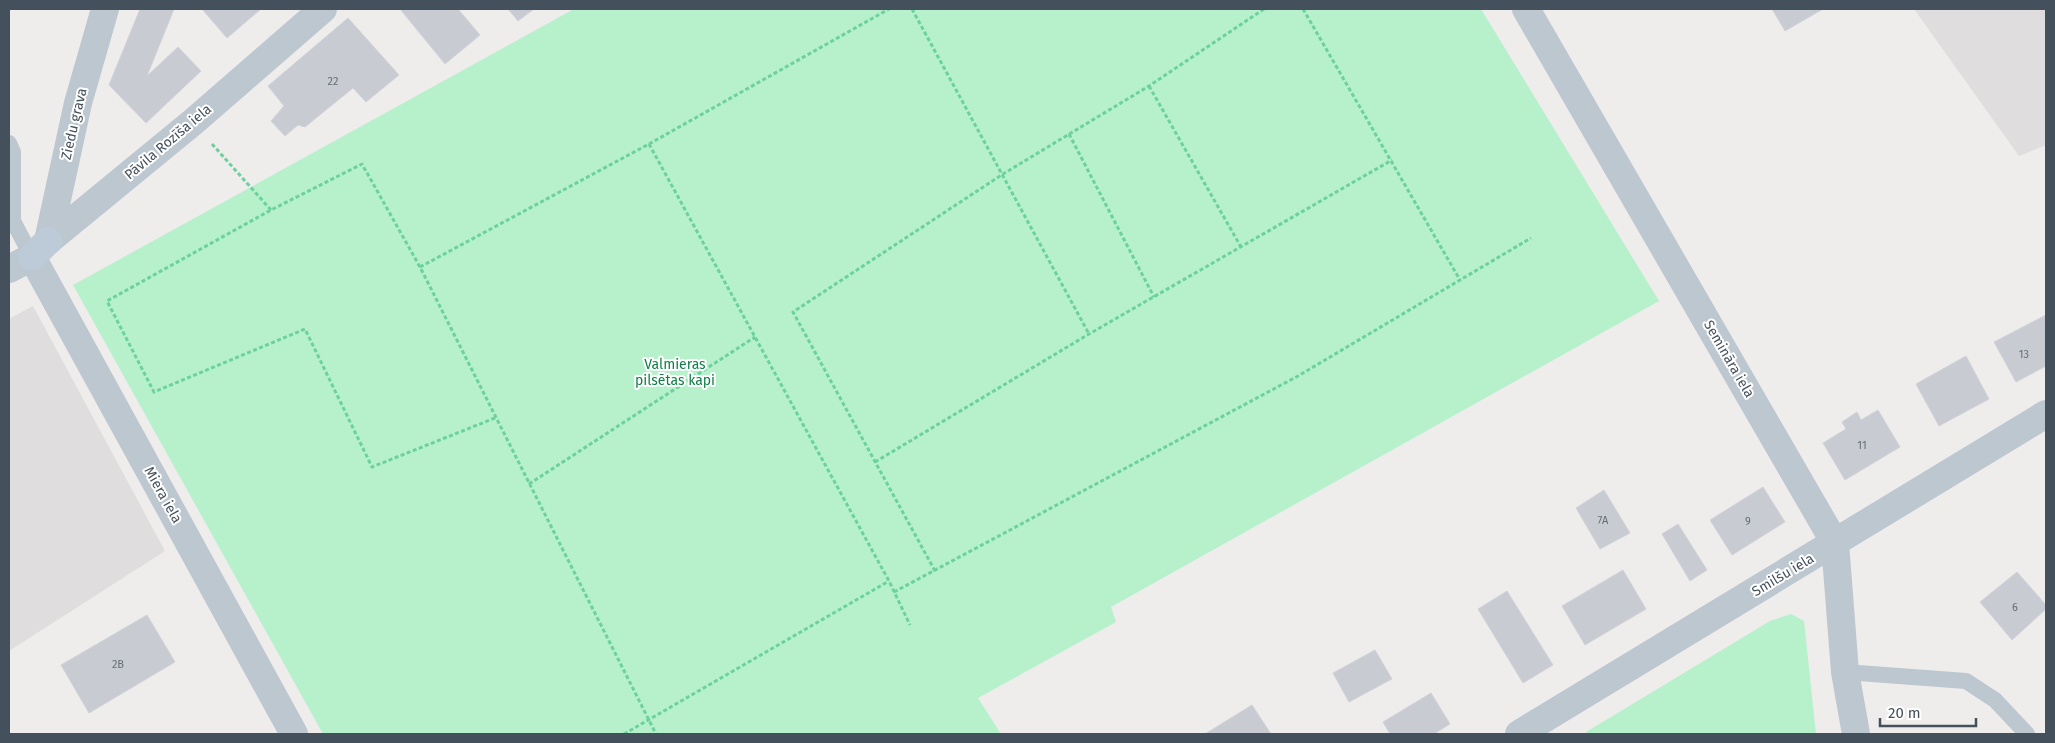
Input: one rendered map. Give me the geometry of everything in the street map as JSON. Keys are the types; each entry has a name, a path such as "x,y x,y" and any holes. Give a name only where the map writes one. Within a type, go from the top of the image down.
{"street":[{"name":"Ziedu grava","path":"40,249 105,9"},
{"name":"Pāvila Rozīša iela","path":"9,270 40,249 323,9"},
{"name":"Semināra iela","path":"1526,9 1835,543 1845,672 1856,734"},
{"name":"Miera iela","path":"40,249 294,734"},
{"name":"Smilšu iela","path":"1518,734 2046,414"}],"lane":[{"path":"10,150 13,221 40,249"},
{"path":"1845,672 1966,681 1995,700 2026,734"}],"path":[{"path":"420,267 649,144 889,9"},
{"path":"912,9 1089,334"},
{"path":"935,571 793,312 1003,174 1149,86 1264,9"},
{"path":"1303,9 1460,280"},
{"path":"1149,86 1241,247"},
{"path":"1069,134 1154,297"},
{"path":"207,139 271,210"},
{"path":"649,144 889,581 910,625"},
{"path":"875,462 1089,334 1392,160"},
{"path":"495,418 372,467 305,329 154,392 107,301 271,210 362,164 420,267 656,734"},
{"path":"894,592 1298,376 1531,238"},
{"path":"529,484 755,337"},
{"path":"624,734 889,581"}],"shaded area":[{"path":"1914,9 2046,9 2046,145 2019,156"},
{"path":"33,306 165,551 9,651 9,319"}],"green space":[{"name":"Valmieras pilsētas kapi","path":"574,9 1481,9 1659,301 1111,607 1116,622 978,698 1001,734 323,734 73,285"},
{"path":"1791,614 1804,621 1816,734 1588,734 1586,732 1770,621"}],"building":[{"path":"140,9 174,9 147,76 178,47 201,71 146,123 109,85"},
{"path":"202,9 261,9 227,38"},
{"path":"400,9 458,9 480,35 445,64"},
{"path":"508,9 534,9 518,21"},
{"path":"1772,9 1823,9 1785,31"},
{"path":"348,18 399,75 366,102 353,88 305,127 298,125 285,136 271,121 284,106 268,86"},
{"path":"2046,315 2046,366 2016,382 1994,342"},
{"path":"1966,356 1989,399 1939,426 1916,384"},
{"path":"1878,410 1900,447 1845,480 1823,443 1846,429 1842,422 1857,412 1861,420"},
{"path":"1763,487 1785,522 1732,555 1710,520"},
{"path":"1604,490 1630,533 1600,549 1576,508"},
{"path":"1678,524 1707,570 1690,581 1662,534"},
{"path":"1623,570 1646,609 1585,645 1562,606"},
{"path":"2017,572 2046,605 2046,609 2012,640 1980,602"},
{"path":"1507,591 1553,665 1523,683 1478,609"},
{"path":"147,615 175,662 89,713 61,665"},
{"path":"1375,650 1392,679 1349,702 1333,673"},
{"path":"1431,693 1450,724 1434,734 1390,734 1383,722"},
{"path":"1252,705 1271,734 1205,734"}]}
